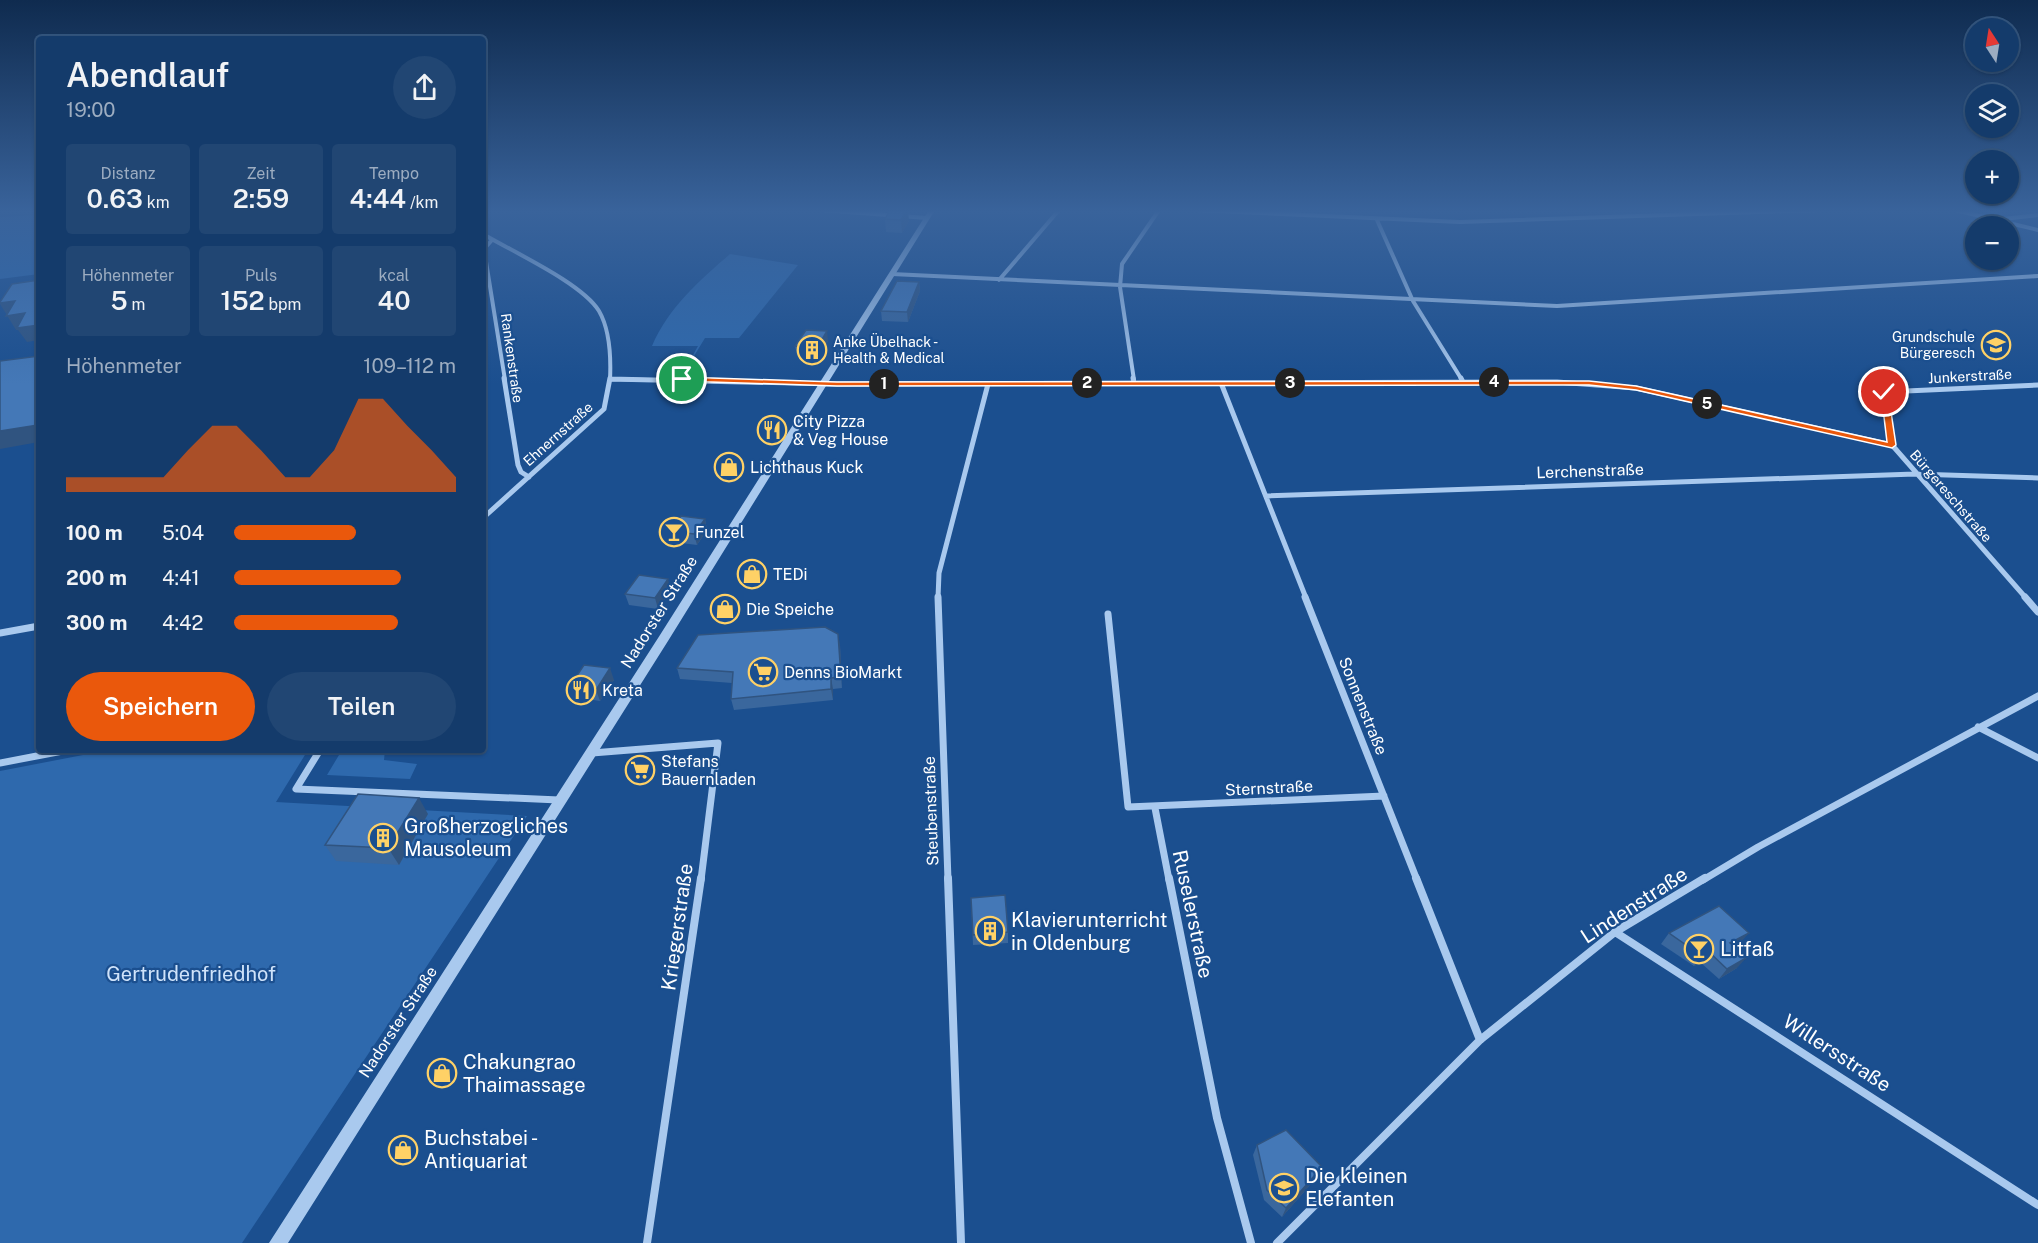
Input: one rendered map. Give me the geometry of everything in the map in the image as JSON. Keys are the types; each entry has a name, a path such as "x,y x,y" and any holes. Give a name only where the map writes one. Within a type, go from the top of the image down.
{"street":[{"name":"Rankenstraße","path":"487,268 518,465 521,472 529,477"},
{"name":"Ehnernstraße","path":"486,515 604,409 609,401 608,349 601,316 591,301 580,291 540,268"},
{"name":"Nadorster Straße","path":"278,1243 896,268"},
{"path":"999,280 1009,268"},
{"path":"1122,268 1120,287 1134,383"},
{"path":"1398,268 1413,301 1463,382"},
{"path":"892,274 1120,287 1557,306 2038,276"},
{"name":"Bürgereschstraße","path":"610,379 823,384 1463,382 1616,385 1892,445 2038,612"},
{"name":"Sonnenstraße","path":"1221,383 1480,1040"},
{"name":"Steubenstraße","path":"961,1243 938,597 939,573 988,384"},
{"name":"Junkerstraße","path":"1892,445 1884,392 2038,385"},
{"name":"Lerchenstraße","path":"1266,496 1915,474 2038,478"},
{"path":"1108,614 1117,721 1128,807 1155,808"},
{"path":"0,633 36,627"},
{"name":"Lindenstraße","path":"1277,1243 1480,1040 1615,932 1758,847 1978,726 2038,696"},
{"path":"1978,726 2038,758"},
{"name":"Kriegerstraße","path":"590,753 718,743 697,915 647,1243"},
{"path":"0,763 52,753"},
{"path":"318,753 296,789 512,800 559,800"},
{"name":"Sternstraße","path":"1155,808 1384,796"},
{"name":"Ruselerstraße","path":"1155,808 1217,1118 1251,1243"},
{"name":"Willersstraße","path":"1615,932 2038,1205"}],"green space":[{"path":"0,268 36,268 36,274 0,279"},
{"path":"715,268 796,268 739,338 705,338 680,379 698,346 652,346 667,319 696,285"},
{"name":"Gertrudenfriedhof","path":"93,753 306,753 276,802 527,816 242,1243 0,1243 0,771"},
{"path":"340,753 385,753 384,760 417,764 410,779 327,775"}],"building":[{"path":"36,280 36,325 17,328 25,313 6,316 15,301 0,302 12,284"},
{"path":"897,281 919,282 907,312 881,311"},
{"path":"806,330 827,331 817,348 795,346"},
{"path":"36,356 36,425 0,431 0,361"},
{"path":"681,516 705,519 694,534 670,531"},
{"path":"639,575 668,579 655,598 625,594"},
{"name":"Denns BioMarkt","path":"825,627 838,634 841,677 831,678 831,689 731,699 733,672 677,668 698,635"},
{"path":"584,665 610,668 596,690 570,686"},
{"path":"358,794 419,798 388,848 325,845"},
{"name":"Klavierunterricht in Oldenburg","path":"1005,895 1008,932 973,935 971,898"},
{"path":"1719,906 1749,933 1730,943 1746,958 1727,969 1709,952 1702,956 1669,933"},
{"name":"Die kleinen Elefanten","path":"1286,1130 1322,1167 1286,1208 1267,1190 1257,1145"}],"place":[{"name":"Grundschule Bürgeresch","path":"1996,345"},
{"name":"Anke Übelhack - Health & Medical","path":"812,350"},
{"name":"City Pizza & Veg House","path":"772,430"},
{"name":"Lichthaus Kuck","path":"729,467"},
{"name":"Funzel","path":"674,532"},
{"name":"TEDi","path":"752,574"},
{"name":"Die Speiche","path":"725,609"},
{"name":"Denns BioMarkt","path":"763,672"},
{"name":"Kreta","path":"581,690"},
{"name":"Stefans Bauernladen","path":"640,770"},
{"name":"Großherzogliches Mausoleum","path":"383,838"},
{"name":"Klavierunterricht in Oldenburg","path":"990,931"},
{"name":"Litfaß","path":"1699,949"},
{"name":"Chakungrao Thaimassage","path":"442,1073"},
{"name":"Buchstabei - Antiquariat","path":"403,1150"},
{"name":"Die kleinen Elefanten","path":"1284,1188"}],"route":[{"path":"682,379 837,384 1589,383 1636,388 1892,445 1884,392"}]}
